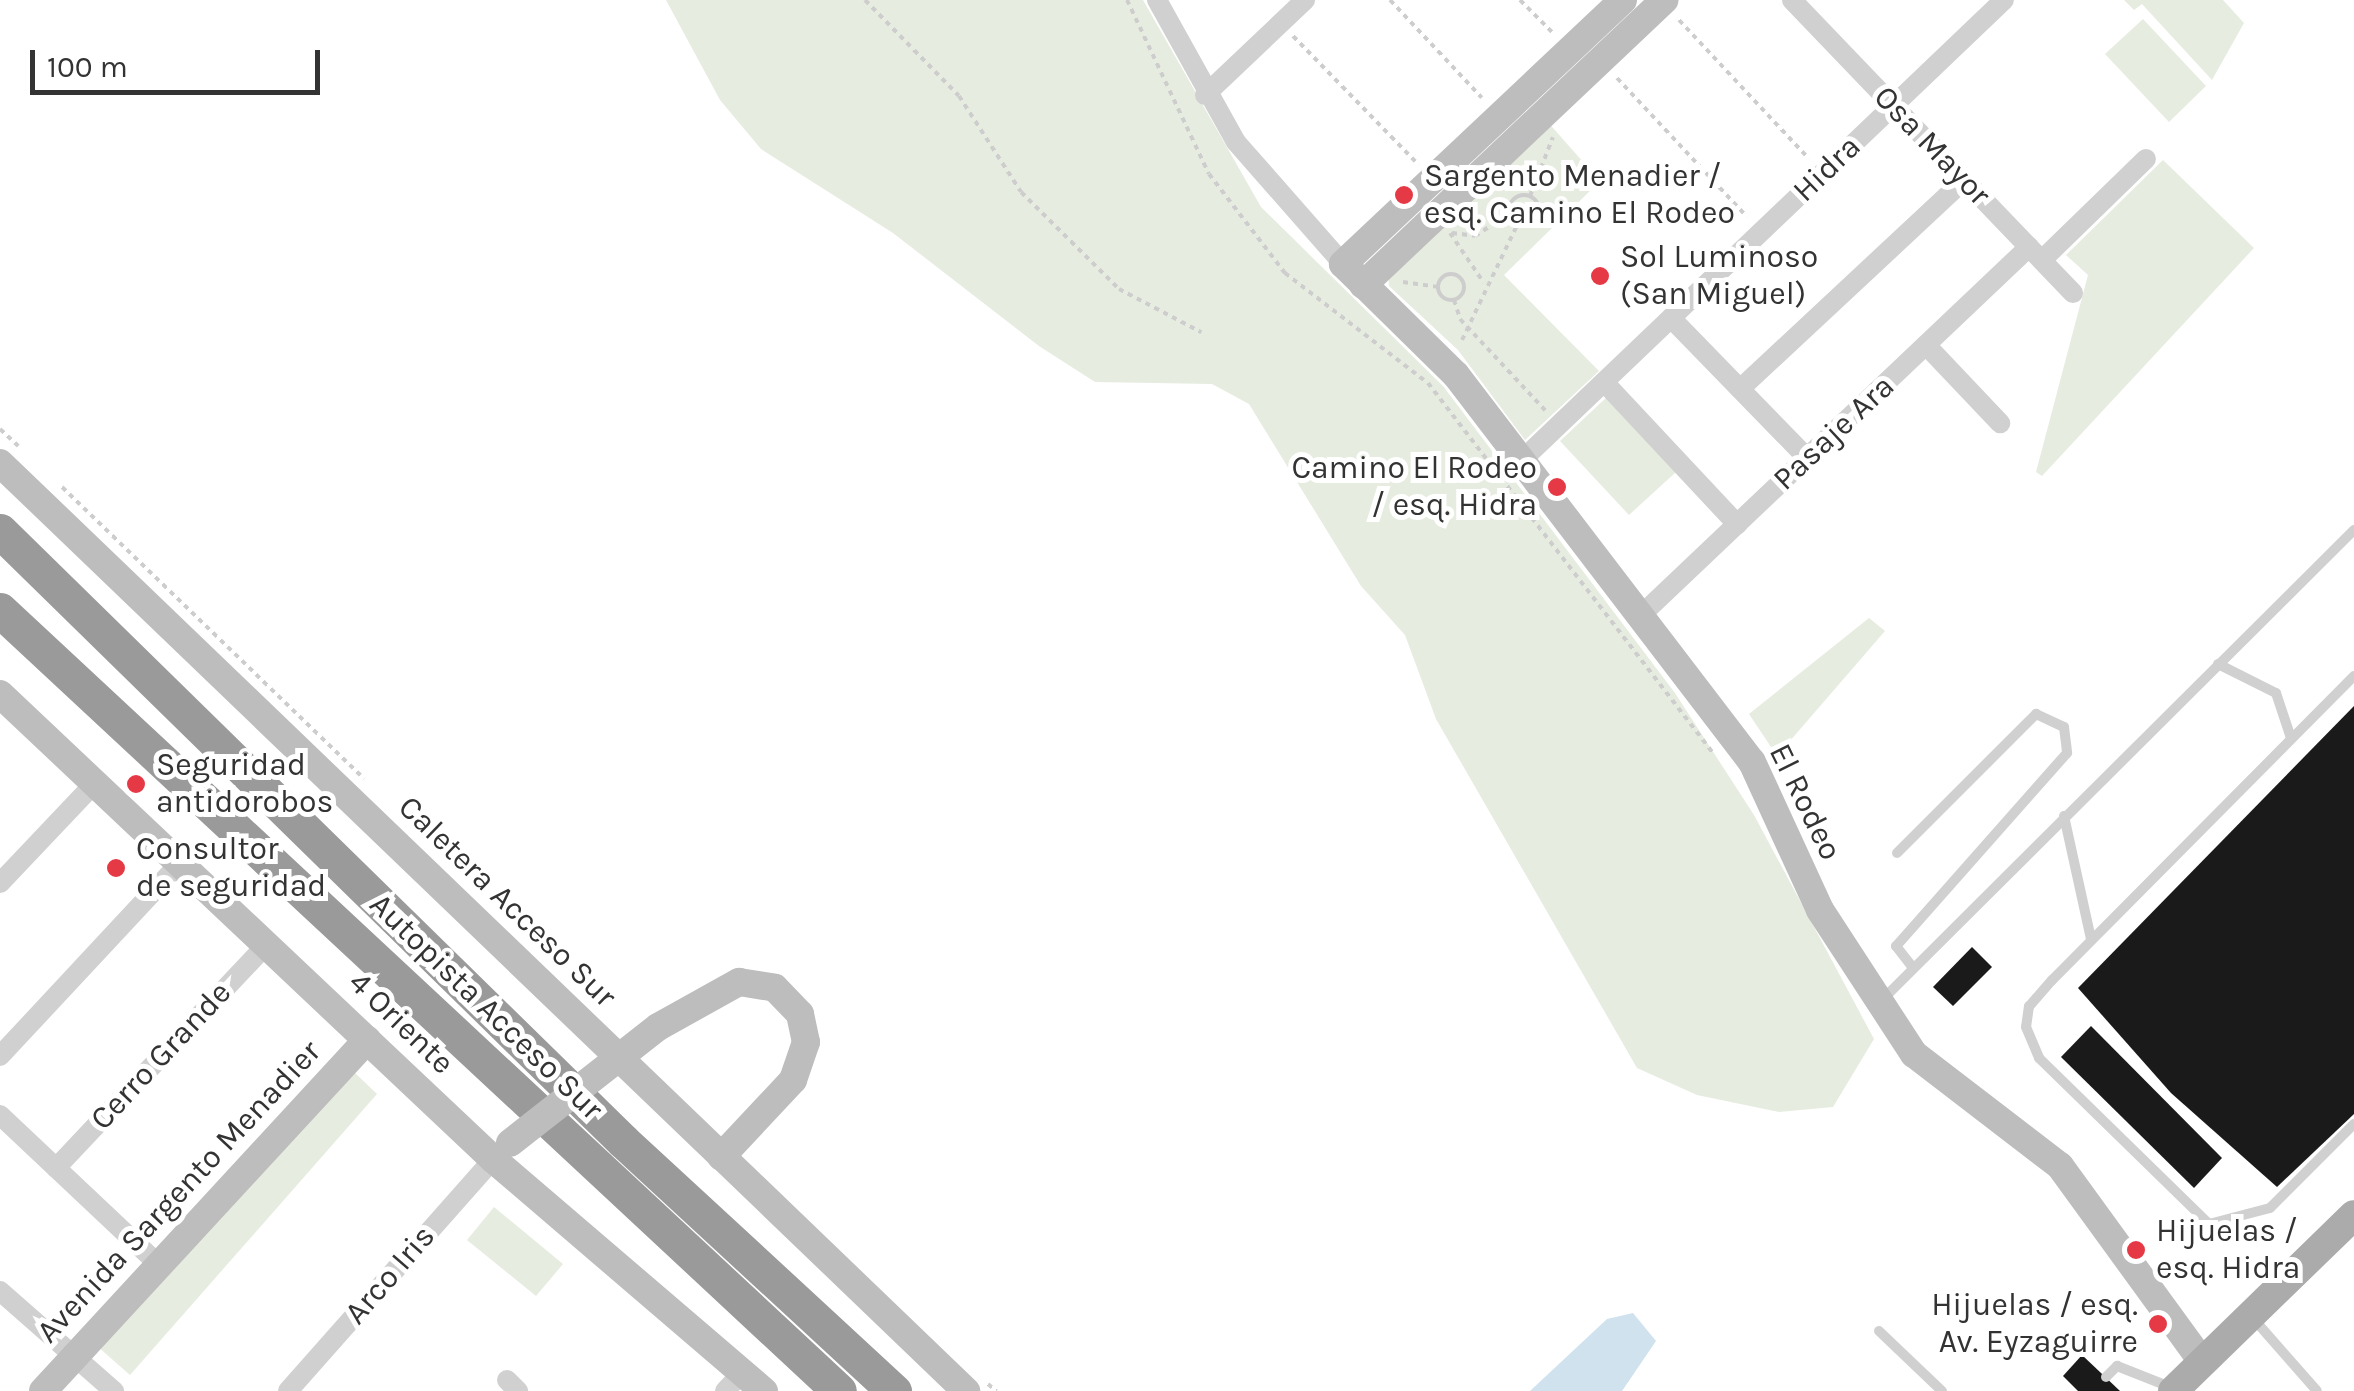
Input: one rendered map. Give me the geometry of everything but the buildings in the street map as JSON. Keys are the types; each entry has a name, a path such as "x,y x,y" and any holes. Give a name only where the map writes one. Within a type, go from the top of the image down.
{"highway":[{"name":"Autopista Acceso Sur","path":"0,531 623,1141 894,1391"},
{"name":"Autopista Acceso Sur","path":"0,610 839,1391"}],"main road":[{"path":"1343,264 1623,0"},
{"path":"1363,284 1669,8"},
{"name":"El Rodeo","path":"1343,264 1456,374 1638,618 1752,762 1808,888 1878,1003 1939,1079 2060,1166 2203,1363"},
{"name":"Caletera Acceso Sur","path":"0,463 966,1391"},
{"name":"4 Oriente","path":"2,700 96,782 368,1040 502,1151 744,1385"},
{"path":"502,1151 658,1027 738,982 775,988 800,1014 806,1050 793,1080 722,1157"},
{"name":"Avenida Sargento Menadier","path":"43,1391 368,1040"},
{"path":"2174,1390 2354,1215"}],"street":[{"path":"1157,0 1205,95 1343,264"},
{"path":"1205,95 1305,0"},
{"name":"Osa Mayor","path":"1792,0 2073,293"},
{"name":"Hidra","path":"1520,462 2004,0"},
{"name":"Pasaje Ara","path":"1638,618 1926,346 2146,160"},
{"path":"1740,389 1964,180"},
{"path":"1671,318 1807,458"},
{"path":"1926,346 2000,424"},
{"path":"1604,382 1737,524"},
{"path":"0,883 96,782"},
{"path":"0,1056 181,862"},
{"name":"Cerro Grande","path":"56,1168 267,944"},
{"path":"0,1116 159,1266"},
{"name":"Arco Iris","path":"288,1391 502,1151"},
{"path":"0,1291 114,1391"}],"lane":[{"path":"1878,1003 2354,530"},
{"path":"2218,664 2276,694 2291,738"},
{"path":"2354,676 2029,1006 2028,1038 2209,1224 2260,1214 2354,1124"},
{"path":"1897,852 2029,719 2046,713 2064,727 2067,752 1896,946 1912,968"},
{"path":"2064,816 2091,939"},
{"path":"2251,1316 2317,1391"},
{"path":"1879,1331 1942,1391"},
{"path":"2106,1378 2117,1366 2174,1390"}],"path":[{"path":"866,0 959,96 1021,192 1105,275 1201,332"},
{"path":"1127,0 1209,174 1285,273 1428,383 1726,770"},
{"path":"1390,0 1500,116"},
{"path":"1520,0 1570,50"},
{"path":"1669,8 1822,173"},
{"path":"1281,24 1432,179"},
{"path":"1613,74 1761,232"},
{"path":"1462,340 1518,224 1536,218 1534,199 1516,197 1509,213 1475,236 1448,229 1467,264 1486,285"},
{"path":"1509,213 1518,224"},
{"path":"1459,276 1467,264"},
{"path":"1438,287 1443,276 1459,276"},
{"path":"1454,300 1464,291 1459,276"},
{"path":"1396,280 1438,287 1454,300 1468,328 1559,424"}],"shaded area":[{"path":"666,0 1143,0 1261,207 1443,386 1675,693 1754,815 1874,1039 1833,1107 1779,1112 1697,1095 1637,1068 1436,719 1405,635 1361,586 1249,404 1212,384 1095,382 1039,346 893,233 761,149 720,100"},
{"path":"2124,0 2223,0 2244,23 2212,80 2142,4 2134,10"},
{"path":"2143,19 2206,86 2169,122 2105,54"},
{"path":"1545,119 1600,181 1504,275 1599,371 1525,440 1458,350 1389,286 1388,274"},
{"path":"2163,160 2254,248 2042,476 2036,472 2088,275 2066,255"},
{"path":"1607,397 1676,472 1629,515 1560,441"},
{"path":"1869,618 1885,631 1777,756 1749,714"},
{"path":"353,1071 377,1094 130,1375 97,1346"},
{"path":"494,1207 563,1264 536,1296 467,1240"}],"water":[{"path":"1633,1313 1656,1341 1622,1391 1530,1391 1607,1319"}],"place":[{"name":"Sargento Menadier / esq. Camino El Rodeo","path":"1404,195"},
{"name":"Sol Luminoso (San Miguel)","path":"1600,276"},
{"name":"Camino El Rodeo / esq. Hidra","path":"1557,487"},
{"name":"Seguridad antidorobos","path":"136,784"},
{"name":"Consultor de seguridad","path":"116,868"},
{"name":"Hijuelas / esq. Hidra","path":"2136,1250"},
{"name":"Hijuelas / esq. Av. Eyzaguirre","path":"2158,1324"}]}
